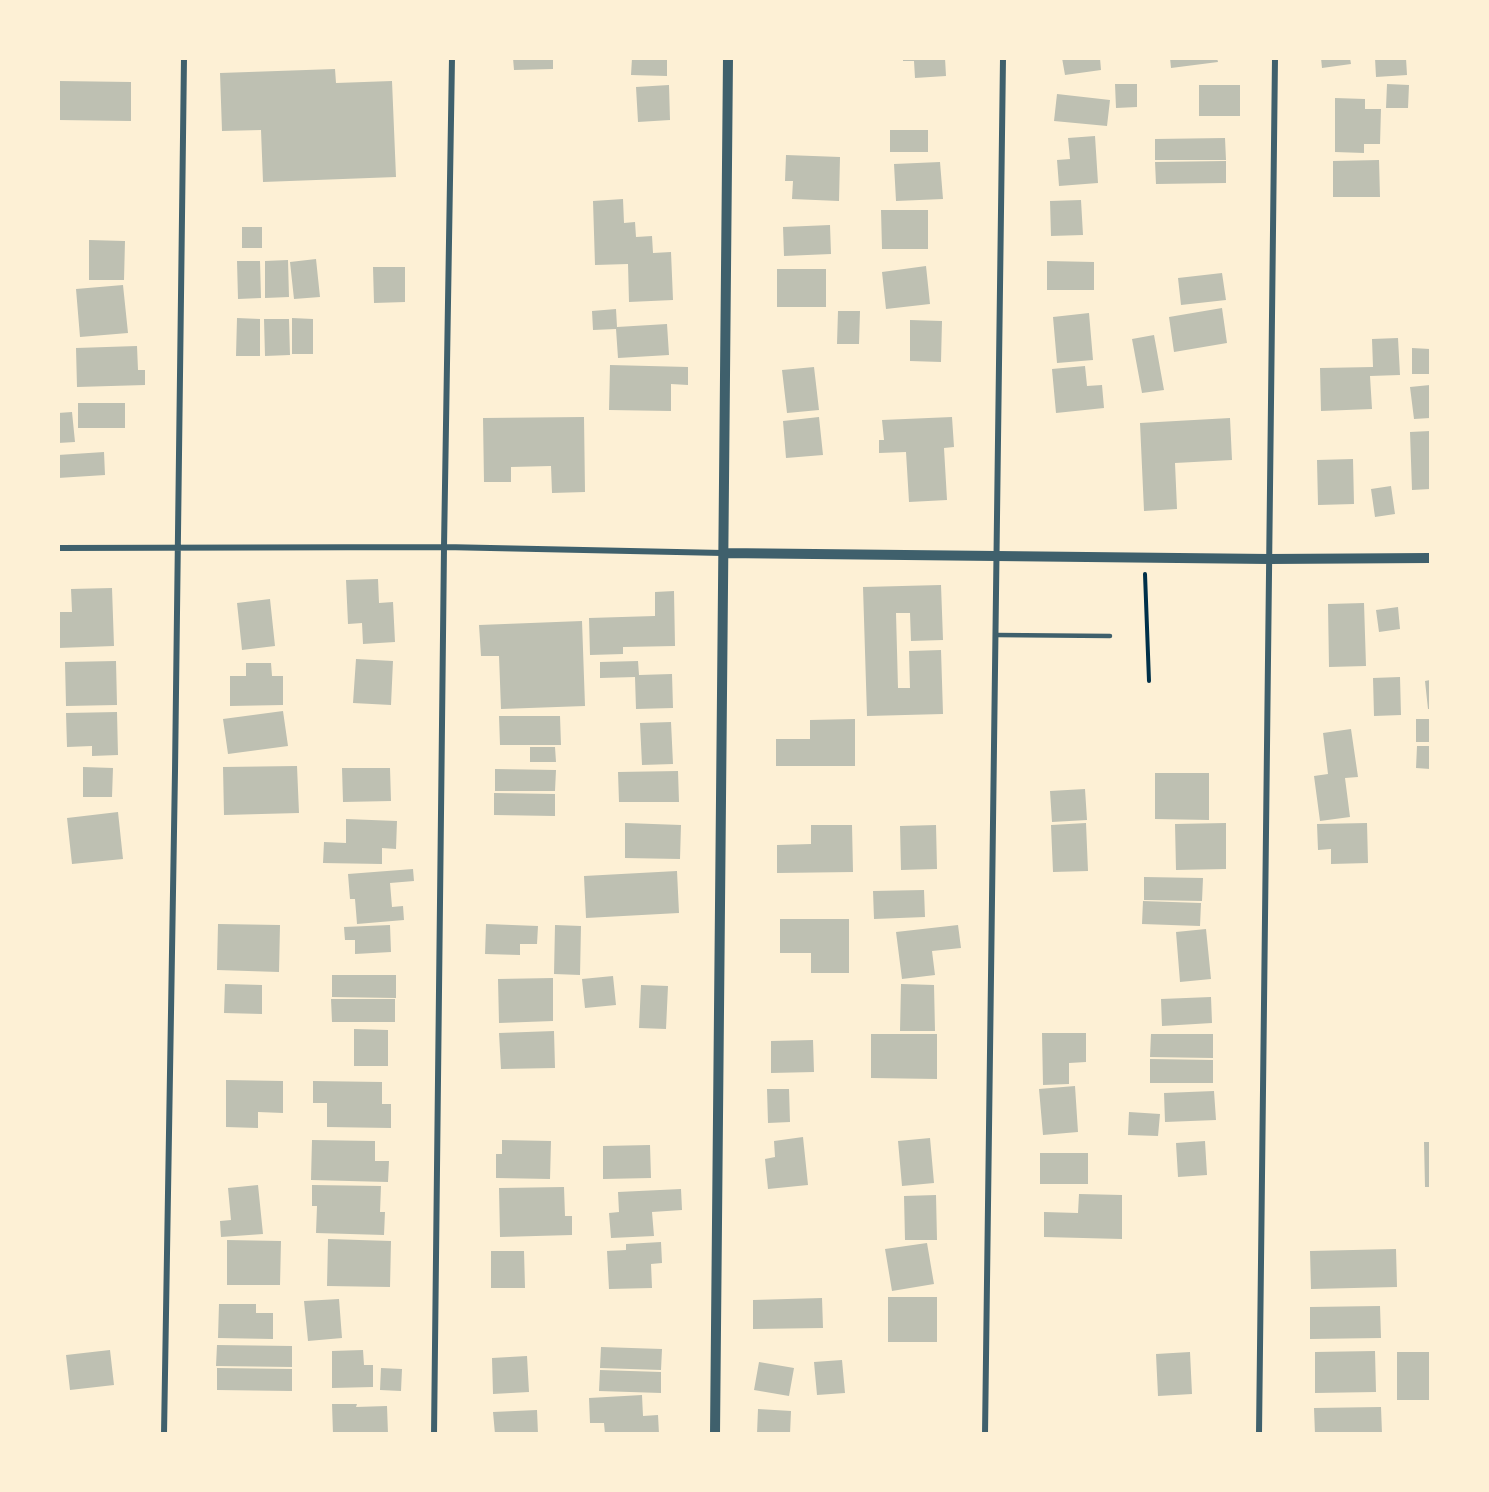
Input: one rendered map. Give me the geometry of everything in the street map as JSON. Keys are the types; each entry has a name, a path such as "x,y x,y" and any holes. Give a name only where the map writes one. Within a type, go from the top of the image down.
{"street":[{"path":"164,1434 184,58"},
{"path":"434,1434 452,58"},
{"path":"715,1434 728,58"},
{"path":"985,1434 1003,58"},
{"path":"1258,1434 1275,58"},
{"path":"58,548 444,547 868,556 1431,558"}],"lane":[{"path":"996,635 1110,636"}],"path":[{"path":"1144,557 1149,681"}],"building":[{"path":"513,58 553,58 553,69 514,70"},
{"path":"632,58 667,58 667,76 631,75"},
{"path":"903,58 945,58 946,76 915,78 914,61 903,61"},
{"path":"1062,58 1100,58 1101,70 1065,75"},
{"path":"1170,58 1217,58 1218,62 1171,68"},
{"path":"1321,58 1350,58 1351,64 1322,68"},
{"path":"1375,58 1406,58 1407,75 1376,77"},
{"path":"335,69 336,83 392,81 396,177 263,182 261,130 222,131 220,73"},
{"path":"58,81 131,82 131,121 58,120"},
{"path":"1115,84 1137,84 1137,107 1116,108"},
{"path":"1387,84 1409,85 1408,108 1386,108"},
{"path":"669,85 670,120 638,122 636,87"},
{"path":"1199,85 1240,85 1240,116 1199,116"},
{"path":"1057,94 1110,100 1107,126 1054,121"},
{"path":"1335,98 1365,99 1365,109 1381,109 1380,144 1364,144 1364,153 1335,152"},
{"path":"890,130 928,130 928,152 890,152"},
{"path":"1095,136 1098,183 1059,186 1057,160 1070,159 1068,138"},
{"path":"1225,138 1226,160 1155,160 1155,139"},
{"path":"786,155 840,157 839,201 792,199 793,181 785,181"},
{"path":"1379,160 1380,197 1333,197 1333,161"},
{"path":"1226,161 1226,183 1156,184 1155,162"},
{"path":"940,162 943,199 896,201 894,164"},
{"path":"623,199 624,223 635,222 636,237 652,236 653,253 671,252 673,300 629,302 628,264 595,265 593,201"},
{"path":"1081,200 1083,235 1051,236 1050,201"},
{"path":"881,210 928,210 928,249 882,249"},
{"path":"830,225 831,254 784,256 783,227"},
{"path":"242,227 262,227 262,248 242,248"},
{"path":"89,240 125,241 124,280 89,280"},
{"path":"316,259 320,297 294,299 290,262"},
{"path":"288,260 289,297 265,298 265,261"},
{"path":"237,261 260,261 261,298 238,299"},
{"path":"1047,261 1094,262 1094,290 1047,290"},
{"path":"926,266 930,304 886,309 882,272"},
{"path":"373,267 405,267 405,302 374,303"},
{"path":"777,269 826,269 826,307 777,307"},
{"path":"1222,273 1226,300 1181,305 1178,278"},
{"path":"123,285 128,333 80,337 76,289"},
{"path":"1222,308 1227,343 1174,352 1169,317"},
{"path":"616,309 617,327 667,324 669,355 618,358 616,329 593,330 592,311"},
{"path":"838,311 860,311 859,344 837,344"},
{"path":"1089,313 1093,360 1057,363 1053,317"},
{"path":"237,318 260,319 260,356 236,356"},
{"path":"292,318 313,319 313,354 292,354"},
{"path":"264,319 289,319 290,355 265,356"},
{"path":"910,320 942,321 941,362 910,361"},
{"path":"1154,335 1164,390 1142,393 1132,339"},
{"path":"1398,338 1400,375 1370,376 1372,409 1321,411 1320,368 1373,367 1372,339"},
{"path":"137,346 138,370 145,370 145,385 77,387 76,348"},
{"path":"1412,348 1430,349 1430,374 1412,374"},
{"path":"610,365 688,367 688,385 671,384 671,411 609,410"},
{"path":"1085,366 1087,386 1102,385 1104,408 1056,413 1052,369"},
{"path":"814,367 819,410 787,413 782,370"},
{"path":"1430,385 1430,418 1414,419 1410,387"},
{"path":"78,403 125,403 125,428 78,428"},
{"path":"72,412 75,442 58,443 58,413"},
{"path":"584,417 585,492 552,493 551,466 511,467 511,482 484,482 483,418"},
{"path":"819,417 823,455 786,458 783,421"},
{"path":"952,417 954,447 944,448 947,500 909,502 906,452 879,453 879,440 884,440 882,420"},
{"path":"1230,418 1232,460 1175,463 1177,509 1144,511 1140,423"},
{"path":"1430,431 1430,489 1412,490 1410,432"},
{"path":"104,452 105,475 58,478 58,455"},
{"path":"1353,459 1354,504 1318,505 1317,460"},
{"path":"1391,486 1395,514 1375,517 1371,489"},
{"path":"378,579 379,603 393,602 395,642 363,644 362,623 348,624 346,580"},
{"path":"941,585 943,640 911,641 910,613 896,613 898,688 910,688 909,651 941,650 943,714 867,716 863,587"},
{"path":"112,588 114,646 58,648 58,612 72,612 71,589"},
{"path":"674,591 675,646 623,647 623,654 590,655 589,618 655,616 655,592"},
{"path":"270,599 275,646 242,650 237,603"},
{"path":"1364,603 1366,666 1329,667 1328,604"},
{"path":"1398,607 1400,629 1379,632 1376,610"},
{"path":"582,621 585,706 501,709 499,656 481,656 479,625"},
{"path":"356,659 393,661 391,705 353,703"},
{"path":"116,661 117,705 66,706 65,662"},
{"path":"638,661 639,675 672,674 673,708 636,709 635,677 600,678 600,662"},
{"path":"246,663 271,663 272,676 283,676 283,705 230,706 230,676 246,676"},
{"path":"1400,677 1401,715 1374,716 1373,678"},
{"path":"1430,680 1430,709 1428,709 1425,681"},
{"path":"283,711 288,746 228,754 223,719"},
{"path":"117,712 118,755 92,756 92,746 67,747 66,713"},
{"path":"499,716 560,716 561,745 500,745"},
{"path":"855,719 855,766 776,766 776,739 810,739 810,720"},
{"path":"1416,719 1430,719 1430,742 1416,742"},
{"path":"671,722 673,764 642,765 640,723"},
{"path":"1351,729 1358,777 1345,778 1350,817 1320,821 1314,776 1328,774 1323,733"},
{"path":"1417,746 1430,746 1430,769 1416,768"},
{"path":"530,747 555,747 556,762 530,762"},
{"path":"297,766 299,813 224,815 223,767"},
{"path":"83,767 113,768 112,797 83,797"},
{"path":"342,768 390,768 391,801 343,802"},
{"path":"495,769 556,770 555,791 495,791"},
{"path":"678,771 679,802 619,802 618,772"},
{"path":"1155,773 1209,773 1209,820 1155,819"},
{"path":"1085,789 1087,820 1052,822 1050,791"},
{"path":"494,793 555,794 555,816 494,815"},
{"path":"118,812 123,859 72,864 67,818"},
{"path":"346,819 397,821 396,849 382,848 382,864 323,863 324,842 346,843"},
{"path":"625,823 681,825 680,859 625,858"},
{"path":"1086,823 1088,871 1053,872 1051,825"},
{"path":"1226,823 1226,869 1176,870 1175,824"},
{"path":"1367,823 1368,863 1331,864 1331,849 1318,850 1317,824"},
{"path":"811,825 852,825 853,872 777,873 777,845 811,844"},
{"path":"936,825 937,869 901,870 900,826"},
{"path":"413,869 414,881 390,883 392,907 403,906 404,920 357,924 355,899 350,899 348,874"},
{"path":"677,871 679,913 586,918 584,876"},
{"path":"1144,877 1203,878 1202,901 1144,900"},
{"path":"924,890 925,917 874,919 873,891"},
{"path":"1143,901 1201,903 1200,926 1142,924"},
{"path":"780,919 849,919 849,973 811,973 811,953 780,953"},
{"path":"218,924 280,925 279,972 217,970"},
{"path":"486,924 538,926 537,944 520,944 520,955 485,954"},
{"path":"390,925 391,952 355,954 355,940 345,940 344,927"},
{"path":"555,925 581,926 580,975 554,974"},
{"path":"958,925 961,948 932,951 935,975 902,979 896,932"},
{"path":"1206,929 1211,979 1180,982 1176,932"},
{"path":"332,975 396,975 396,998 332,997"},
{"path":"613,976 616,1005 585,1008 582,979"},
{"path":"553,978 553,1021 499,1023 498,979"},
{"path":"225,984 262,985 262,1014 224,1013"},
{"path":"901,984 934,985 935,1031 900,1031"},
{"path":"641,985 668,986 666,1029 639,1028"},
{"path":"1211,997 1212,1023 1162,1026 1161,999"},
{"path":"331,999 395,999 395,1022 332,1022"},
{"path":"354,1029 388,1030 388,1066 354,1066"},
{"path":"554,1031 555,1068 501,1069 499,1033"},
{"path":"1042,1033 1086,1033 1086,1062 1069,1063 1069,1084 1043,1085"},
{"path":"871,1034 937,1034 937,1079 871,1078"},
{"path":"1151,1034 1213,1034 1213,1058 1150,1057"},
{"path":"813,1040 814,1072 771,1073 771,1041"},
{"path":"1150,1059 1213,1060 1213,1083 1150,1083"},
{"path":"226,1080 283,1081 283,1113 258,1112 258,1128 226,1127"},
{"path":"313,1081 382,1082 382,1104 391,1104 391,1128 327,1127 327,1103 313,1103"},
{"path":"1075,1086 1078,1132 1043,1135 1039,1089"},
{"path":"767,1089 789,1089 790,1122 768,1123"},
{"path":"1214,1091 1216,1120 1165,1122 1164,1093"},
{"path":"1129,1112 1160,1114 1158,1136 1128,1135"},
{"path":"803,1137 808,1185 768,1189 765,1159 775,1157 774,1141"},
{"path":"930,1138 934,1183 902,1186 898,1141"},
{"path":"312,1140 375,1141 375,1161 389,1161 388,1182 311,1180"},
{"path":"502,1140 551,1141 550,1179 496,1178 496,1154 502,1154"},
{"path":"1205,1141 1207,1175 1178,1177 1176,1143"},
{"path":"1424,1142 1430,1142 1430,1187 1425,1187"},
{"path":"650,1145 651,1178 603,1179 603,1146"},
{"path":"1040,1153 1088,1153 1088,1184 1040,1184"},
{"path":"258,1185 263,1234 221,1237 220,1221 231,1220 228,1188"},
{"path":"312,1185 381,1186 380,1212 385,1212 384,1235 316,1233 317,1206 312,1206"},
{"path":"564,1187 565,1216 572,1216 572,1235 500,1237 499,1188"},
{"path":"681,1189 682,1210 652,1212 654,1236 611,1238 609,1213 619,1212 618,1192"},
{"path":"1079,1194 1122,1195 1122,1239 1044,1237 1044,1212 1078,1213"},
{"path":"936,1195 937,1240 905,1240 904,1196"},
{"path":"328,1239 391,1241 390,1287 327,1286"},
{"path":"227,1240 281,1241 280,1285 227,1285"},
{"path":"661,1242 662,1263 651,1264 652,1288 609,1289 607,1251 626,1250 626,1244"},
{"path":"927,1243 934,1284 892,1291 885,1249"},
{"path":"1396,1249 1397,1287 1311,1289 1310,1251"},
{"path":"491,1251 524,1251 525,1288 491,1288"},
{"path":"888,1297 937,1297 937,1342 888,1342"},
{"path":"822,1298 823,1328 753,1329 753,1300"},
{"path":"339,1299 342,1338 308,1341 304,1301"},
{"path":"219,1304 256,1304 256,1313 273,1313 273,1339 218,1338"},
{"path":"1380,1306 1381,1338 1310,1339 1310,1307"},
{"path":"217,1345 292,1346 292,1367 216,1366"},
{"path":"601,1347 662,1349 661,1370 600,1368"},
{"path":"110,1350 114,1385 70,1390 66,1355"},
{"path":"363,1350 364,1365 373,1365 373,1387 332,1388 332,1351"},
{"path":"1375,1351 1376,1392 1315,1393 1315,1352"},
{"path":"1190,1352 1192,1394 1158,1396 1156,1354"},
{"path":"1397,1352 1430,1352 1430,1400 1397,1400"},
{"path":"527,1356 529,1392 493,1394 492,1358"},
{"path":"842,1360 845,1393 817,1395 814,1362"},
{"path":"759,1362 794,1368 789,1396 754,1390"},
{"path":"217,1368 292,1369 292,1391 217,1390"},
{"path":"381,1368 402,1369 401,1391 380,1390"},
{"path":"600,1370 661,1372 661,1393 599,1391"},
{"path":"642,1395 643,1416 658,1415 659,1434 605,1434 604,1423 590,1423 589,1398"},
{"path":"332,1404 357,1404 356,1407 387,1406 388,1434 333,1434"},
{"path":"1381,1407 1382,1434 1315,1434 1314,1408"},
{"path":"758,1409 791,1411 790,1434 757,1434"},
{"path":"537,1410 538,1434 495,1434 493,1412"}]}
